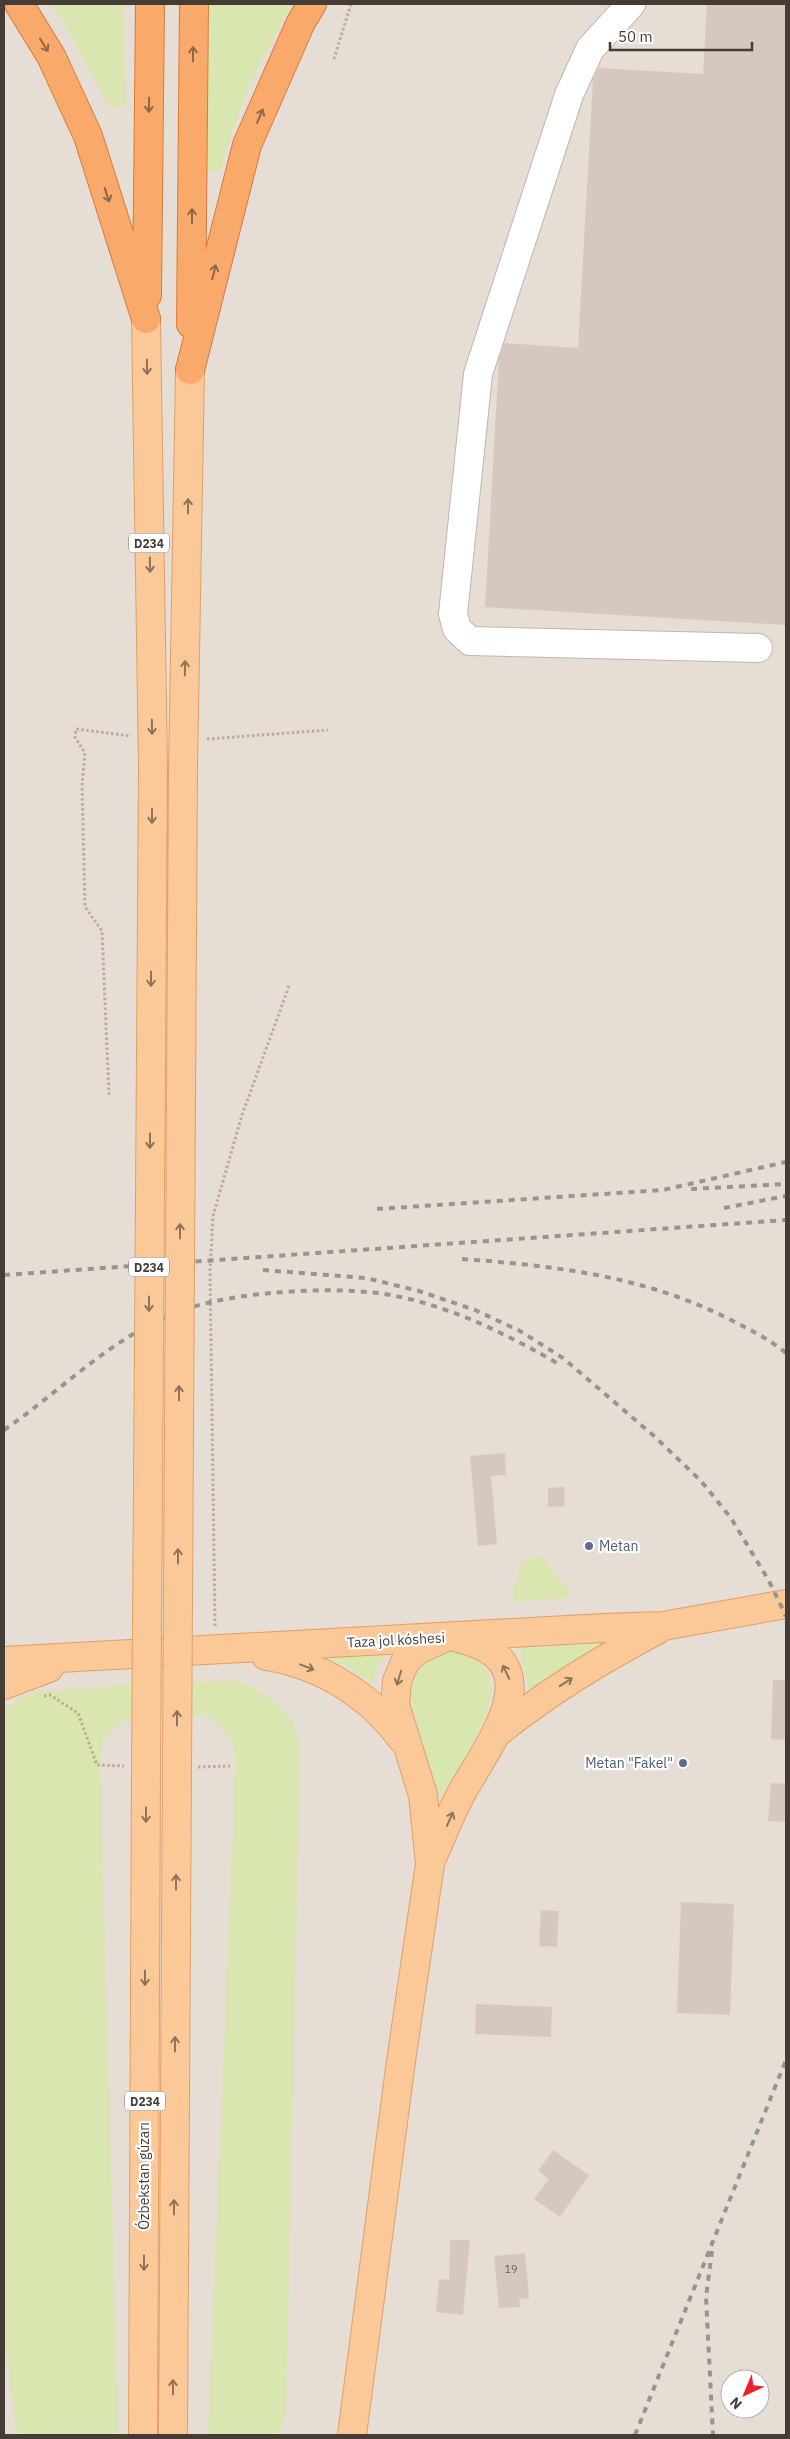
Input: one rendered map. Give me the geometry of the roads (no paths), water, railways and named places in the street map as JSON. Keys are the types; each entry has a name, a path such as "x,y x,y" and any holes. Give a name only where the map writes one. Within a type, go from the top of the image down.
{"highway":[{"path":"18,4 51,56 88,136 146,319"},
{"path":"146,319 150,4"},
{"path":"190,370 194,4"},
{"path":"190,370 247,145 301,22 312,4"}],"main road":[{"name":"Ózbekstan gúzarı","path":"144,2435 138,1766 153,768 146,319"},
{"name":"D234","path":"173,2435 186,1768 183,770 190,370"},
{"name":"Taza jol kóshesi","path":"4,1661 89,1656 220,1638 449,1637 663,1626 786,1604"},
{"path":"498,1732 553,1690 600,1660 663,1626"},
{"path":"352,2435 401,2061 430,1864 423,1795 396,1705 397,1681 405,1662 416,1651 449,1637 482,1644 497,1655 510,1678 510,1701 498,1732 460,1795 430,1864"},
{"path":"220,1638 326,1674 360,1696 387,1719 411,1752"},
{"path":"4,1685 37,1672 89,1656"}],"lane":[{"path":"631,4 590,49 570,95 478,374 453,614 457,629 470,641 758,648"}],"railway":[{"path":"377,1209 663,1190 786,1162"},
{"path":"691,1189 786,1184"},
{"path":"724,1208 786,1196"},
{"path":"4,1275 786,1220"},
{"path":"462,1259 532,1265 633,1283 699,1305 753,1331 786,1353"},
{"path":"263,1270 366,1278 419,1291 475,1310 520,1331 563,1358 654,1436 701,1481 731,1518 769,1581 786,1616"},
{"path":"4,1430 83,1369 146,1327 168,1316 193,1307 219,1300 259,1294 338,1290 402,1297 471,1319 557,1363"},
{"path":"635,2435 786,2060"},
{"path":"712,2251 706,2297 713,2435"}],"place":[{"name":"Metan","path":"589,1546"},
{"name":"Metan \"Fakel\"","path":"683,1763"}]}
